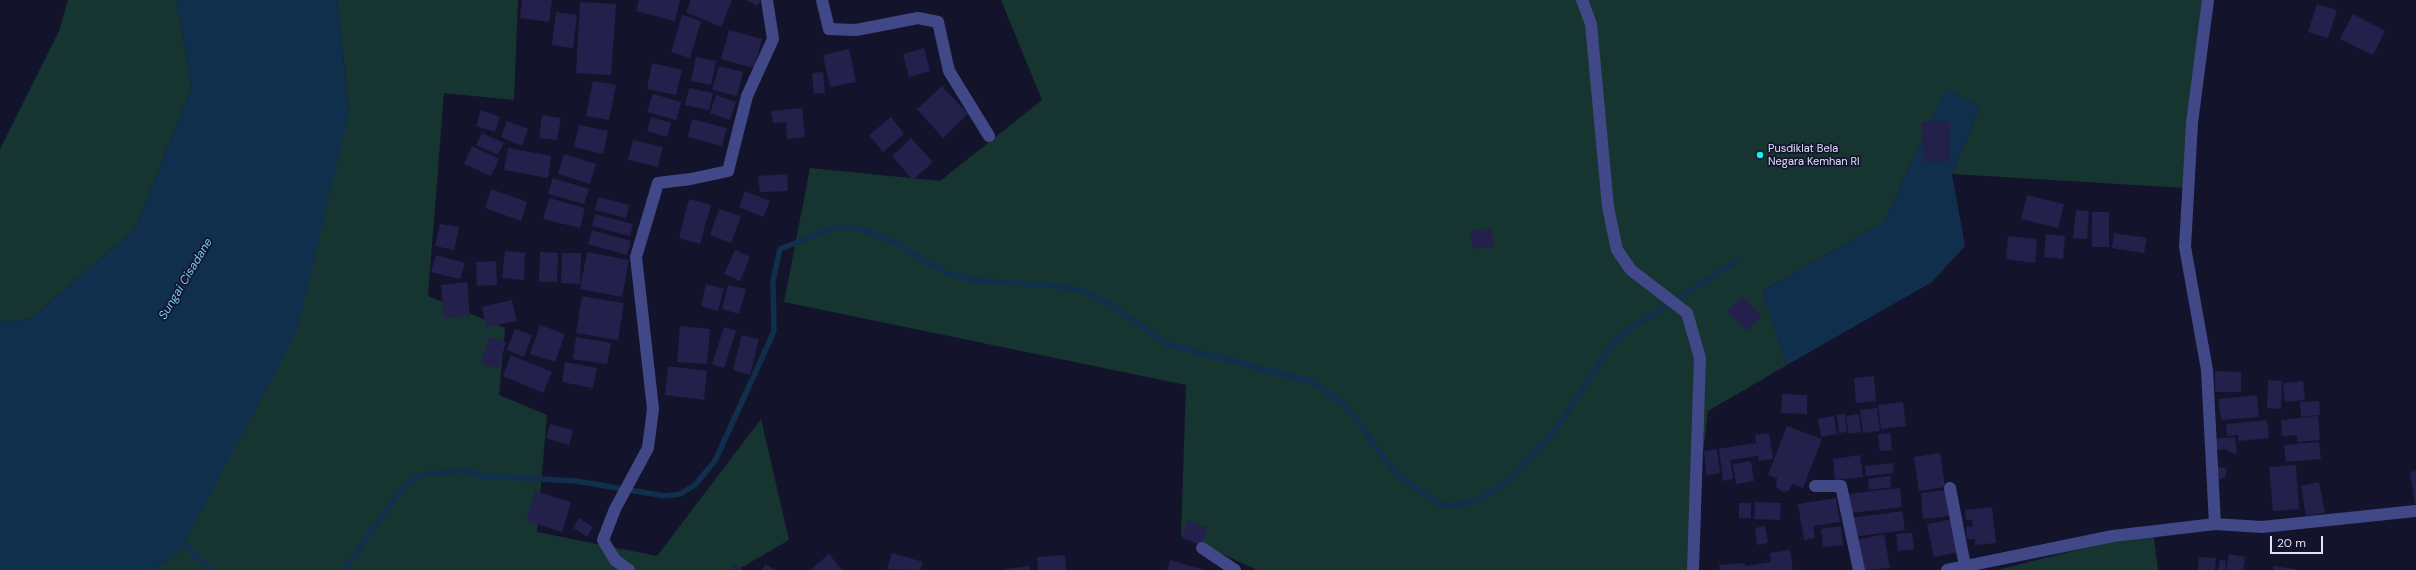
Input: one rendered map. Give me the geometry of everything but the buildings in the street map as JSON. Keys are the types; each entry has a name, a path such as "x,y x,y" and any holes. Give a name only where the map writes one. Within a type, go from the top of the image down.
{"street":[{"path":"629,570 615,560 603,540 615,509 648,448 653,409 636,258 658,183 691,179 728,171 747,96 773,39 767,0"},
{"path":"822,0 829,29 856,30 918,18 938,22 949,71 989,136"},
{"path":"1582,0 1591,24 1608,207 1617,250 1631,270 1688,314 1700,358 1693,570"},
{"path":"2208,0 2192,122 2185,247 2207,370 2215,524"},
{"path":"1815,486 1841,486 1859,570"},
{"path":"1950,488 1965,566"},
{"path":"1947,570 2113,536 2215,524 2262,527 2416,511"},
{"path":"1202,548 1236,570"}],"green space":[{"path":"68,0 176,0 192,87 135,229 30,319 0,322 0,149 59,31"},
{"path":"337,0 518,0 514,100 444,93 428,296 505,328 499,395 547,415 537,532 657,556 761,419 789,540 737,570 153,570 180,551 349,113"},
{"path":"1001,0 2214,0 2185,188 1952,174 1980,107 1946,89 1884,222 1762,291 1787,365 1708,411 1689,570 1257,570 1181,535 1186,385 784,302 810,168 940,181 1042,100"},
{"path":"2153,531 2158,570 1997,570"}],"water":[{"name":"Sungai Cisadane","path":"176,0 337,0 349,113 297,332 180,551 153,570 0,570 0,322 30,319 135,229 192,87"},
{"path":"1946,89 1980,107 1952,174 1965,246 1932,282 1787,365 1762,291 1884,222"}],"waterway":[{"path":"344,570 397,495 413,480 424,474 465,471 484,476 576,481 665,496 680,494 695,485 715,461 774,330 773,281 780,249 831,229 848,227 864,230 894,242 946,273 973,280 1047,285 1083,291 1112,305 1166,344 1310,381 1344,404 1364,429 1377,449 1400,477 1437,503 1452,506 1479,500 1508,481 1550,436 1566,415 1609,348 1628,330 1739,260"},
{"path":"179,539 210,570"}],"place":[{"name":"Pusdiklat Bela Negara Kemhan RI","path":"1760,155"}]}
